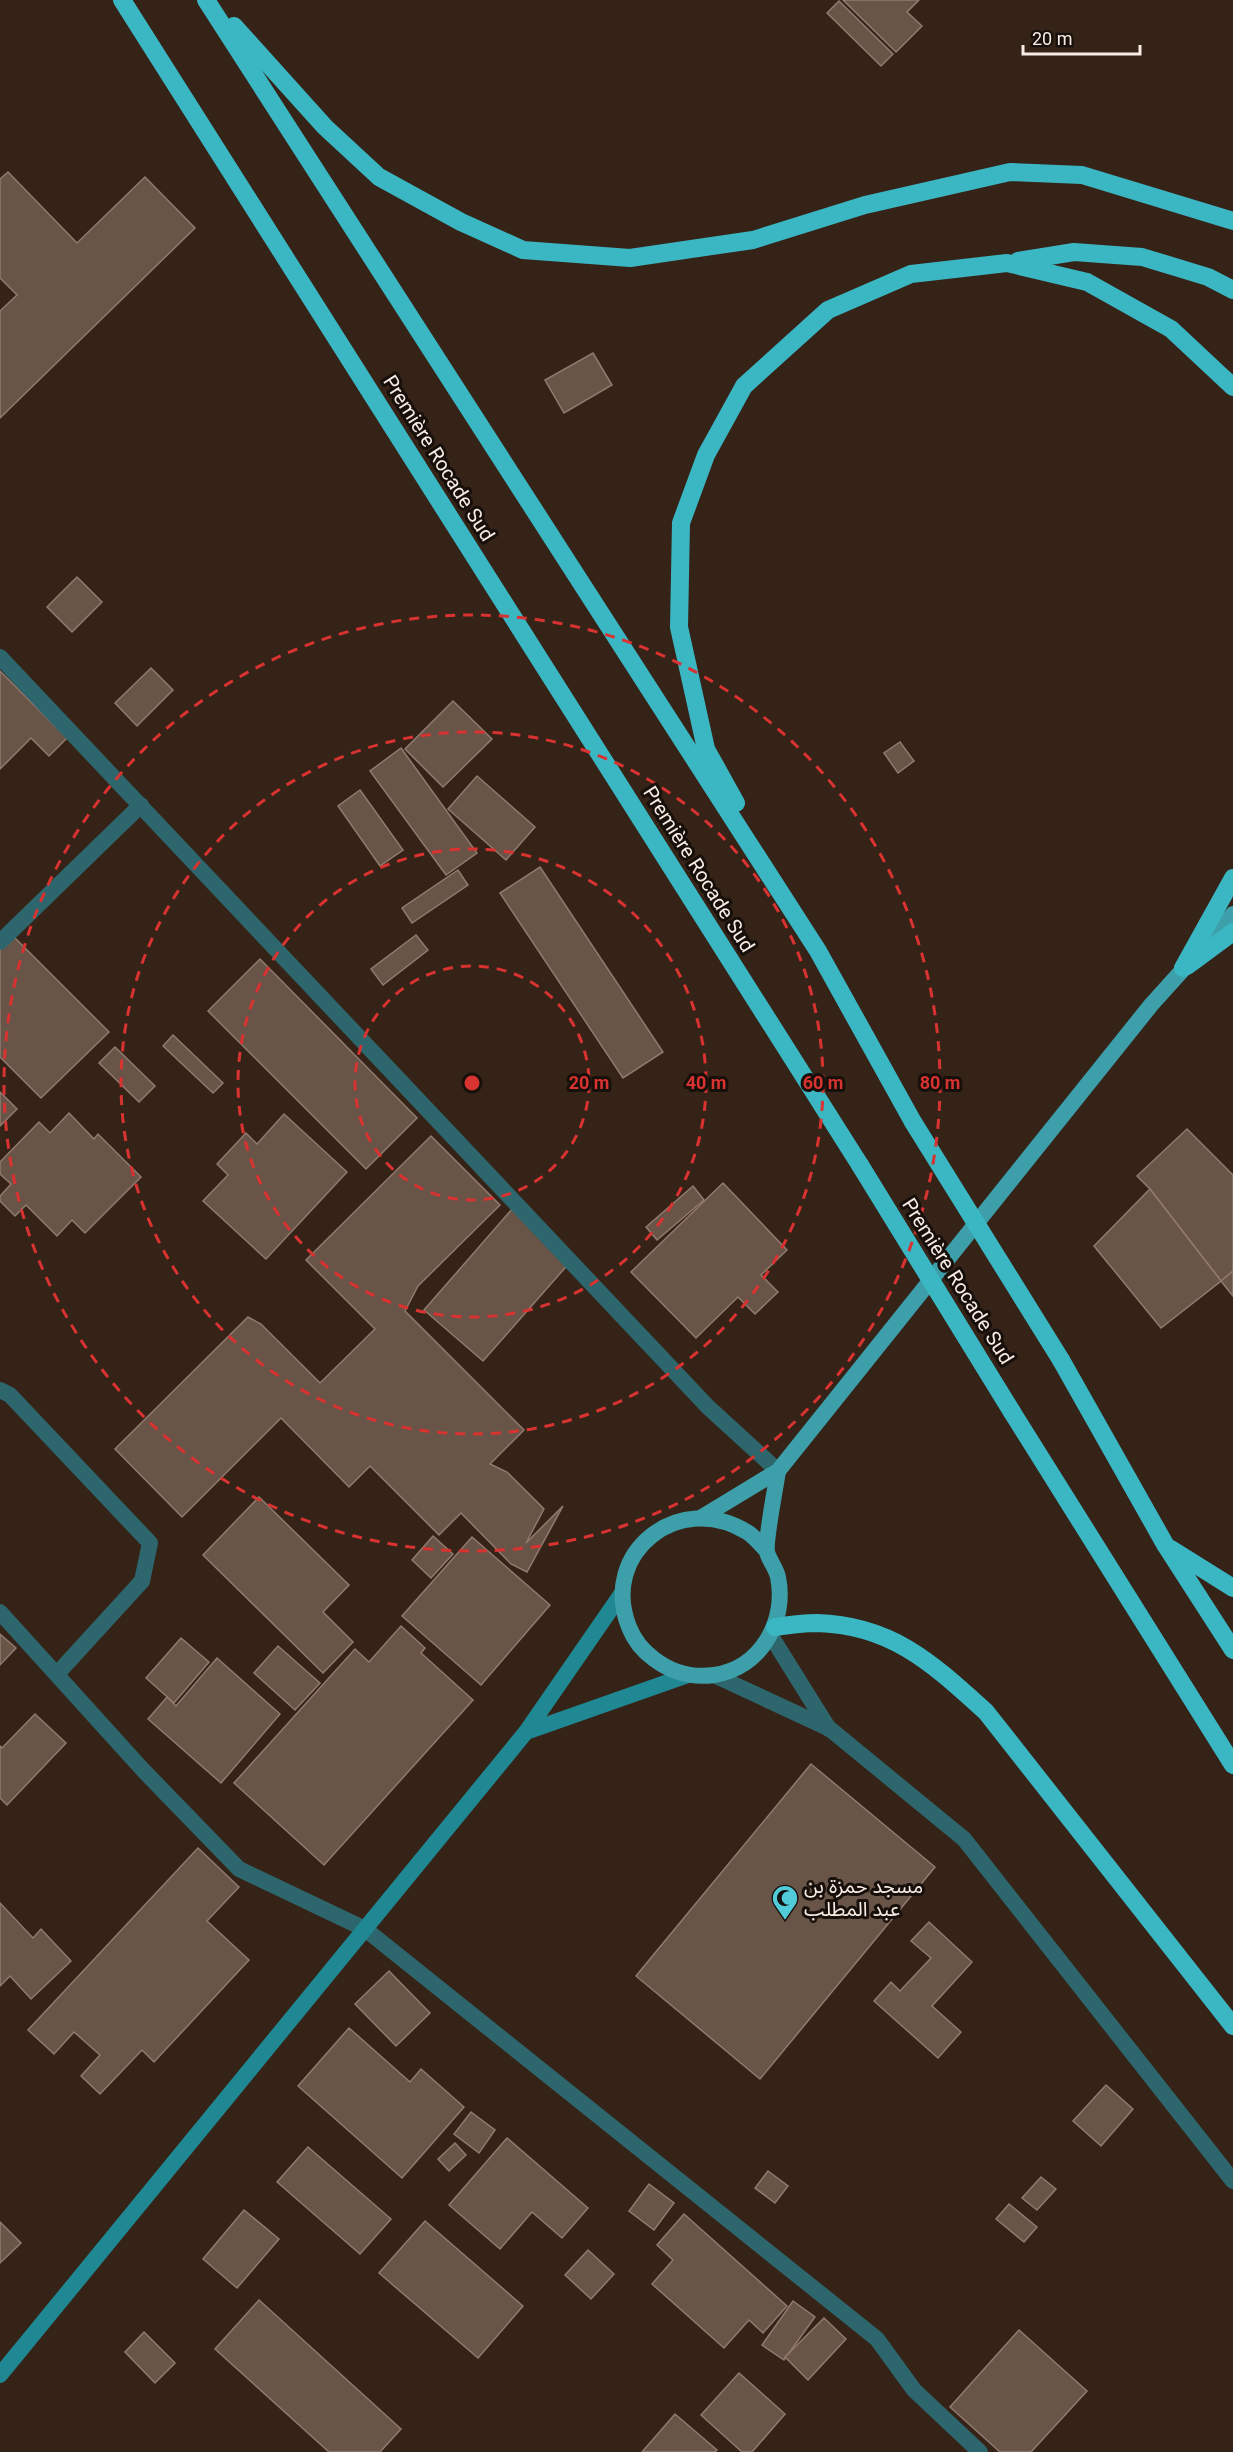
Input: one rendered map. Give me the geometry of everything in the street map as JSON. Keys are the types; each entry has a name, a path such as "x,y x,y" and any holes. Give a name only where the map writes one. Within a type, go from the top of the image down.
{"highway":[{"name":"Première Rocade Sud","path":"122,0 860,1165 1233,1765"},
{"path":"208,0 325,127 379,177 461,222 523,250 630,258 753,240 865,204 1010,172 1083,175 1233,221"},
{"path":"208,0 818,951"},
{"path":"1233,290 1208,277 1142,257 1074,252 1007,263 911,274 828,310 744,386 706,455 681,524 679,627 706,749 913,1122 1061,1360 1166,1546 1233,1650"},
{"path":"1007,263 1087,282 1170,329 1233,387"},
{"path":"1183,968 1233,878"},
{"path":"1183,968 1233,932"},
{"path":"1166,1546 1233,1588"},
{"path":"773,1631 816,1623 855,1628 892,1640 926,1659 986,1712 1233,2026"}],"main road":[{"path":"702,1517 778,1471 1183,968 1233,914"},
{"path":"767,1551 778,1471"},
{"path":"702,1517 726,1521 749,1533 767,1551 778,1575 780,1601 773,1631 756,1654 737,1668 714,1675 688,1675 667,1668 648,1655 633,1637 625,1616 622,1593 627,1569 639,1548 656,1531 678,1520 702,1517"},
{"path":"0,2375 526,1732 622,1593"},
{"path":"526,1732 688,1675"}],"street":[{"path":"0,657 708,1407 761,1458 778,1471"},
{"path":"0,942 141,805"},
{"path":"0,1390 10,1395 150,1543 142,1581 57,1674"},
{"path":"0,1612 143,1770 239,1869 365,1929 877,2339 914,2390 980,2452"},
{"path":"773,1631 830,1730"},
{"path":"714,1675 830,1730 964,1839 1233,2181"}],"building":[{"path":"843,0 919,0 907,12 922,26 896,52"},
{"path":"839,1 893,54 881,66 827,13"},
{"path":"8,172 77,243 145,177 195,228 0,418 0,311 17,295 0,278 0,179"},
{"path":"593,353 612,385 564,413 545,380"},
{"path":"77,577 102,602 72,632 47,607"},
{"path":"151,668 173,690 137,726 115,703"},
{"path":"0,671 67,738 49,756 31,738 0,769"},
{"path":"453,701 492,739 443,787 405,749"},
{"path":"900,742 914,761 898,773 884,753"},
{"path":"401,748 477,853 446,875 370,771"},
{"path":"477,776 535,827 506,860 448,809"},
{"path":"360,790 403,850 380,866 338,806"},
{"path":"540,867 663,1052 623,1078 500,893"},
{"path":"458,870 468,885 412,923 402,908"},
{"path":"7,930 109,1032 41,1098 0,1057 0,937"},
{"path":"416,935 428,950 383,985 371,969"},
{"path":"260,959 417,1118 366,1169 208,1011"},
{"path":"173,1035 223,1083 213,1093 163,1046"},
{"path":"115,1047 155,1086 139,1102 99,1063"},
{"path":"0,1092 17,1109 0,1126"},
{"path":"69,1113 94,1139 98,1134 141,1177 85,1233 72,1220 57,1236 26,1205 15,1216 0,1201 0,1196 11,1184 0,1174 0,1162 39,1122 50,1133"},
{"path":"284,1114 347,1172 266,1259 203,1201 228,1175 217,1164 246,1133 257,1144"},
{"path":"1187,1129 1233,1175 1233,1271 1221,1281 1150,1189 1137,1176"},
{"path":"431,1136 500,1205 418,1286 405,1311 524,1430 490,1464 507,1472 544,1509 526,1543 563,1506 527,1572 511,1564 461,1513 439,1535 370,1466 349,1487 281,1418 182,1517 115,1449 248,1317 261,1324 320,1383 375,1329 306,1260"},
{"path":"723,1183 787,1250 761,1275 778,1292 755,1314 738,1297 696,1338 631,1272"},
{"path":"693,1186 704,1200 657,1240 646,1227"},
{"path":"1150,1189 1221,1281 1161,1328 1094,1246"},
{"path":"513,1208 572,1260 483,1361 424,1310"},
{"path":"1233,1271 1233,1296 1221,1281"},
{"path":"259,1497 349,1585 323,1612 353,1642 323,1673 203,1555"},
{"path":"433,1536 453,1554 431,1578 412,1560"},
{"path":"472,1537 550,1605 481,1685 402,1616"},
{"path":"401,1626 425,1648 421,1653 473,1700 324,1865 234,1783 355,1649 369,1662"},
{"path":"0,1634 16,1648 0,1665"},
{"path":"181,1638 209,1662 174,1703 146,1678"},
{"path":"278,1646 320,1683 295,1710 254,1673"},
{"path":"217,1658 280,1714 221,1783 148,1719 167,1697 176,1706"},
{"path":"35,1714 66,1743 7,1805 0,1798 0,1746 2,1748"},
{"name":"مسجد حمزة بن عبد المطلب","path":"811,1764 935,1867 760,2079 636,1976"},
{"path":"198,1848 239,1887 207,1921 249,1960 154,2062 142,2050 100,2094 81,2076 100,2055 74,2032 54,2054 28,2030"},
{"path":"0,1903 33,1938 41,1929 71,1961 31,1999 10,1976 0,1986"},
{"path":"929,1922 972,1962 932,2006 961,2032 938,2058 874,2001 891,1982 900,1991 931,1958 911,1941"},
{"path":"389,1971 430,2013 396,2046 355,2004"},
{"path":"349,2028 410,2082 421,2069 464,2107 402,2178 298,2086"},
{"path":"1106,2085 1133,2109 1101,2146 1073,2121"},
{"path":"471,2112 495,2130 479,2153 454,2134"},
{"path":"507,2138 588,2208 562,2238 532,2212 500,2249 449,2205"},
{"path":"455,2143 466,2155 449,2171 438,2159"},
{"path":"308,2147 391,2219 360,2254 277,2182"},
{"path":"768,2171 788,2186 775,2203 755,2188"},
{"path":"1041,2177 1056,2189 1037,2210 1022,2198"},
{"path":"649,2184 674,2203 654,2230 629,2211"},
{"path":"1009,2204 1037,2227 1024,2242 996,2219"},
{"path":"244,2210 279,2239 237,2288 203,2259"},
{"path":"684,2214 787,2306 763,2333 749,2320 724,2348 652,2284 673,2260 657,2245"},
{"path":"425,2221 523,2306 478,2358 379,2273"},
{"path":"0,2222 21,2243 0,2263"},
{"path":"588,2250 614,2274 591,2299 565,2275"},
{"path":"259,2300 401,2429 380,2452 329,2452 215,2349"},
{"path":"793,2301 815,2317 784,2360 762,2345"},
{"path":"824,2318 846,2339 808,2380 785,2357"},
{"path":"1019,2330 1087,2391 1031,2452 1000,2452 950,2407"},
{"path":"144,2332 175,2363 155,2383 125,2352"},
{"path":"739,2373 785,2414 752,2452 742,2452 701,2415"},
{"path":"675,2414 717,2450 715,2452 642,2452"}],"place":[{"name":"مسجد حمزة بن عبد المطلب","path":"785,1921"}]}
